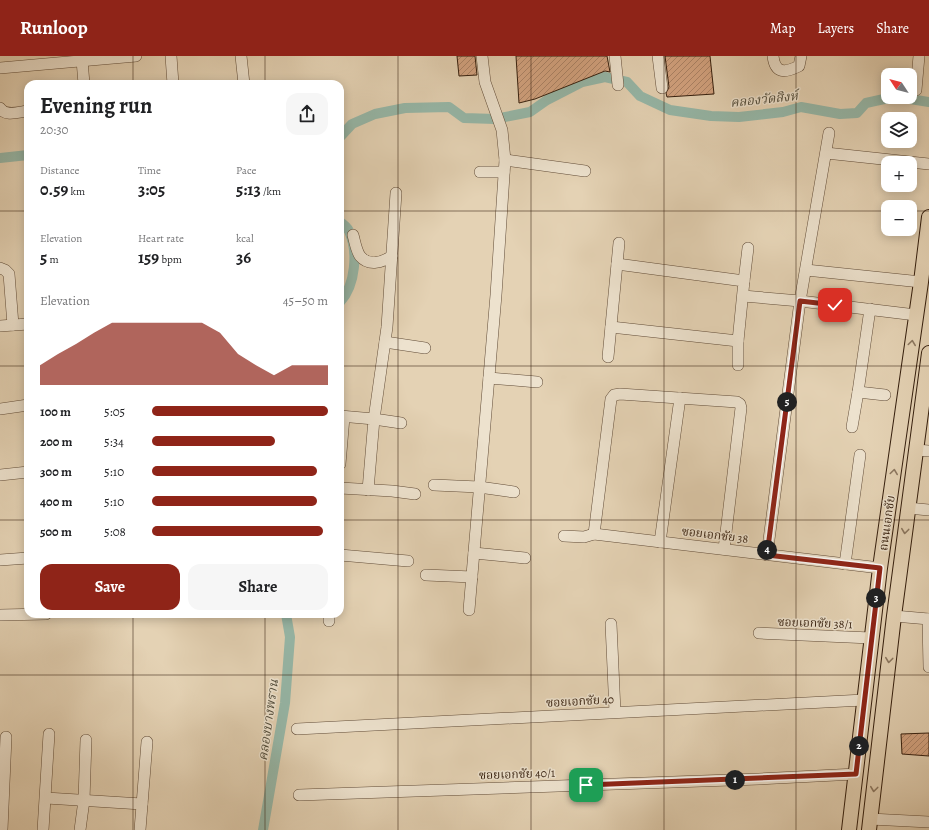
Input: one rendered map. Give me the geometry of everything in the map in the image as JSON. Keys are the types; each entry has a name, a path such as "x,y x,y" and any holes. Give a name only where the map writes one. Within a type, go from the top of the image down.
{"main road":[{"name":"ถนนเอกชัย","path":"850,830 880,568 929,217"},
{"name":"ถนนเอกชัย","path":"870,825 908,508 922,450 919,430 927,390 929,353"},
{"path":"900,427 919,430"}],"street":[{"path":"0,68 26,61 82,60 136,56"},
{"path":"172,56 174,80"},
{"path":"241,56 244,80"},
{"path":"469,610 489,378 505,160 502,130 485,82 482,56"},
{"path":"658,56 662,88"},
{"path":"773,56 774,65 778,69 785,71 799,66 801,56"},
{"path":"82,60 84,80"},
{"path":"615,60 618,85"},
{"path":"917,85 922,61"},
{"path":"0,108 6,114 24,112"},
{"path":"767,555 800,301 829,133"},
{"path":"826,153 929,164"},
{"path":"505,160 585,171"},
{"path":"480,172 504,172"},
{"path":"368,490 374,419 388,327 396,193"},
{"path":"353,235 361,257 367,261 383,262 392,256"},
{"path":"608,358 619,243"},
{"path":"738,365 738,341 748,248"},
{"path":"617,264 744,281"},
{"path":"0,268 6,270 9,274 13,325"},
{"path":"806,270 921,282"},
{"path":"743,296 800,301 916,315"},
{"path":"852,427 870,310"},
{"path":"0,326 24,324"},
{"path":"611,327 738,341"},
{"path":"385,342 425,348"},
{"path":"489,378 537,382"},
{"path":"858,392 885,395"},
{"path":"594,534 611,399 614,395 620,394 737,402 740,404 741,408 724,549"},
{"path":"660,542 680,398"},
{"path":"0,409 24,406"},
{"path":"344,417 374,419 401,423"},
{"path":"845,564 860,455"},
{"path":"0,475 24,472"},
{"path":"434,485 479,487 514,492"},
{"path":"344,488 415,494"},
{"path":"908,508 929,510"},
{"name":"ซอยเอกชัย 38","path":"564,536 584,537 594,534 880,568"},
{"path":"474,553 525,558"},
{"path":"344,555 408,561"},
{"path":"0,560 24,558"},
{"path":"426,575 472,577"},
{"path":"0,615 24,614"},
{"path":"894,616 928,619 929,667"},
{"path":"612,624 615,712"},
{"name":"ซอยเอกชัย 38/1","path":"759,633 871,638"},
{"name":"ซอยเอกชัย 40","path":"297,729 864,700"},
{"path":"43,830 46,798 48,734"},
{"path":"2,830 6,737"},
{"path":"80,830 84,800 86,740"},
{"path":"140,830 147,742"},
{"name":"ซอยเอกชัย 40/1","path":"299,795 759,779 856,774"},
{"path":"46,798 142,804"},
{"path":"870,825 929,822"}],"building":[{"path":"457,56 475,56 477,75 459,76"},
{"path":"516,56 607,56 610,72 605,71 535,99 519,103"},
{"path":"665,56 710,56 714,94 667,97 666,93 669,87"},
{"path":"929,733 929,756 902,754 901,734"}],"waterway":[{"name":"คลองวัดสิงห์","path":"344,133 352,124 375,114 405,108 449,107 464,118 495,119 530,112 547,100 582,82 605,77 627,82 640,96 670,110 711,116 739,117 783,112 801,107 840,114 857,113 866,103 884,99 910,99 929,102"},
{"name":"คลองวัดสิงห์","path":"0,158 24,155"},
{"name":"คลองบางพราน","path":"344,225 349,231 354,248 354,268 349,287 344,296"},
{"name":"คลองบางพราน","path":"263,830 285,703 290,637 287,618"}],"route":[{"path":"586,785 856,774 880,568 767,555 800,301 835,305"}]}
